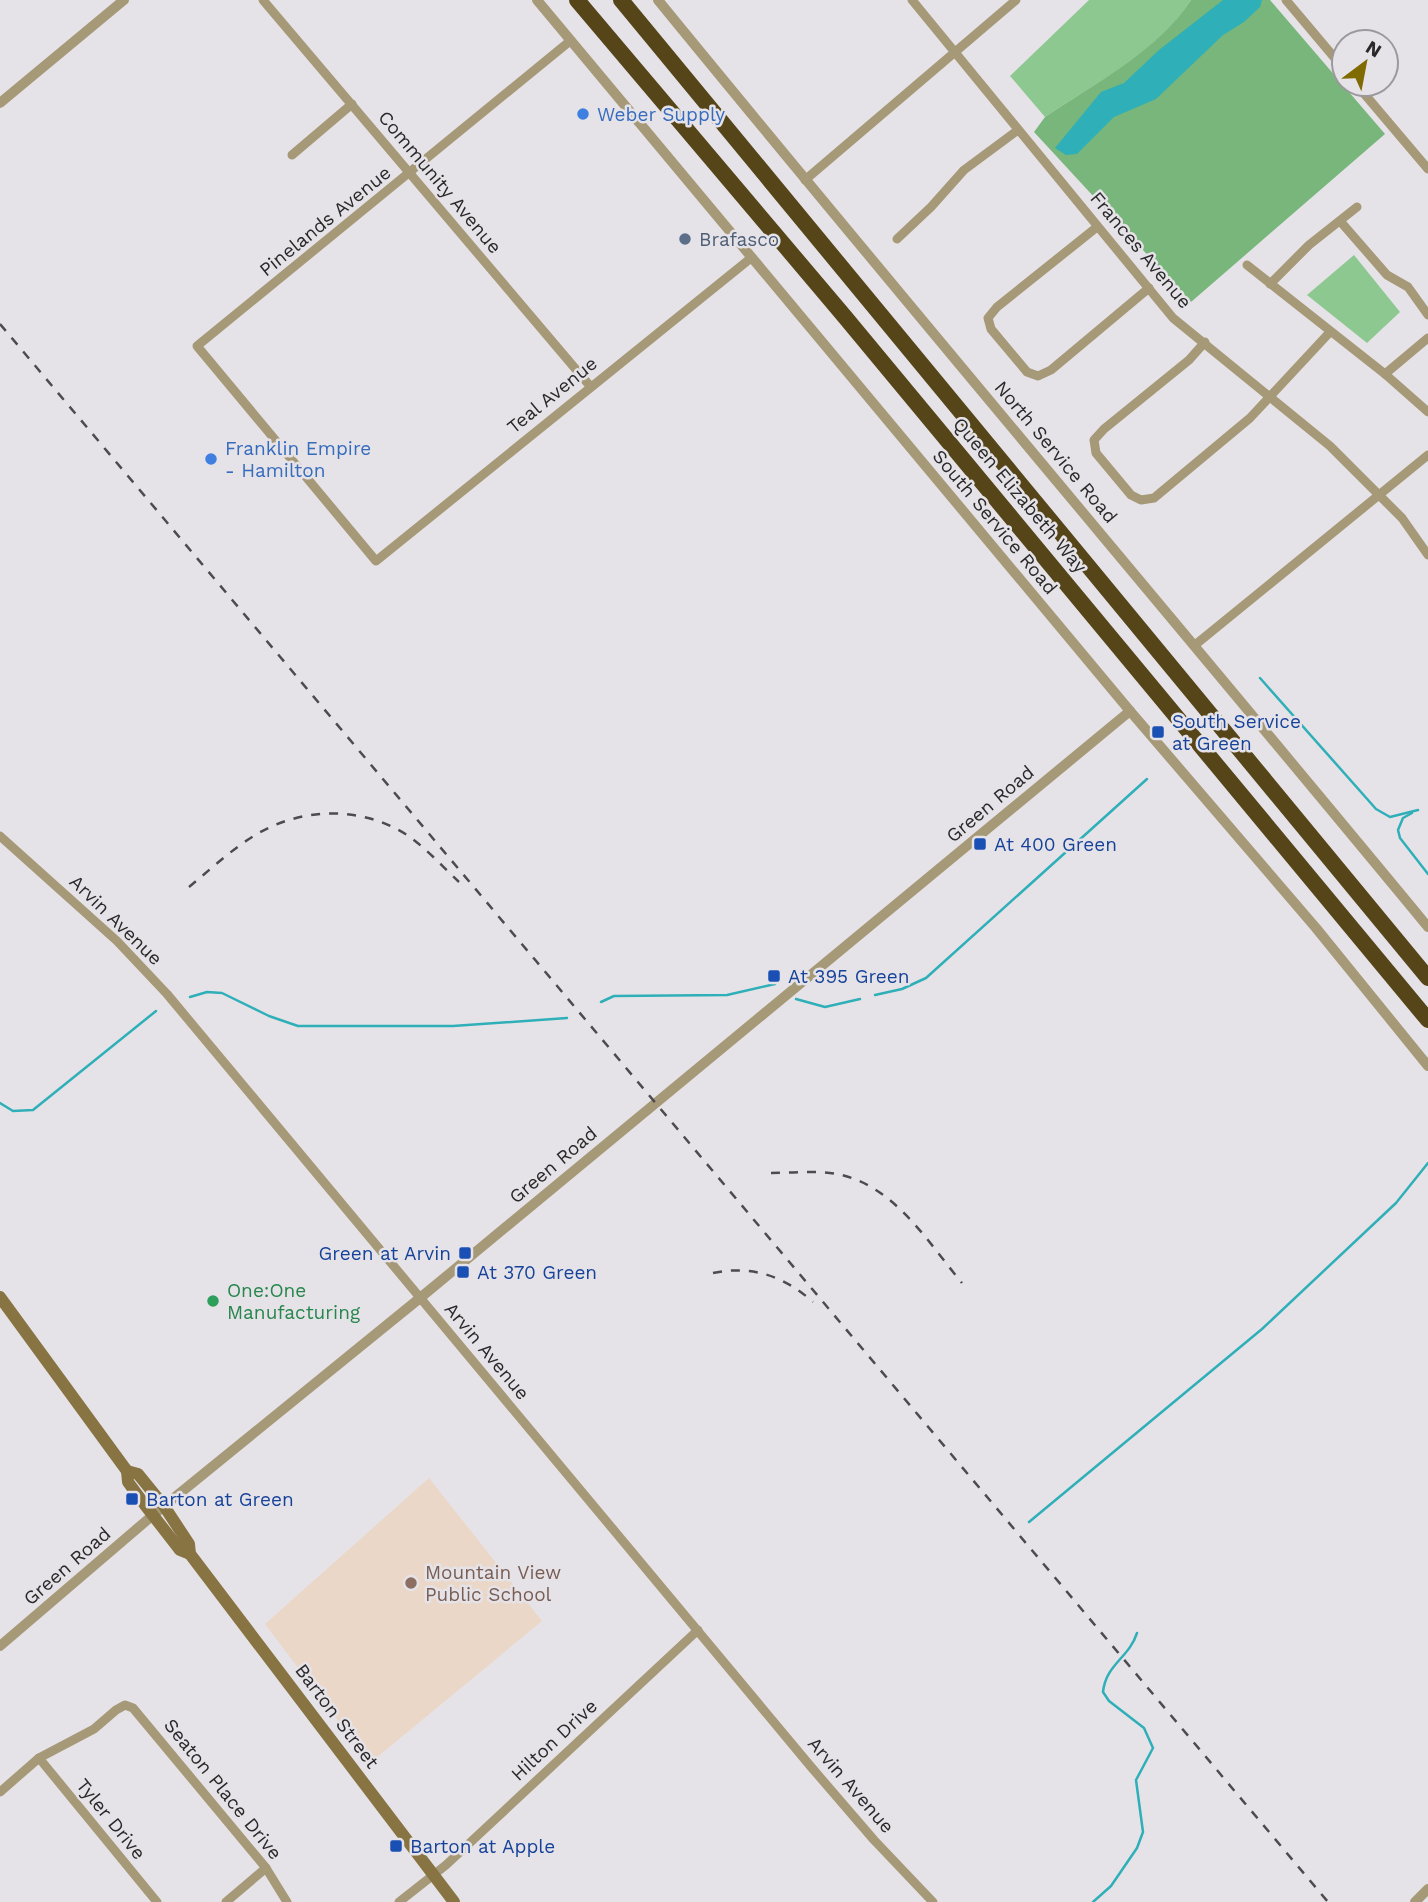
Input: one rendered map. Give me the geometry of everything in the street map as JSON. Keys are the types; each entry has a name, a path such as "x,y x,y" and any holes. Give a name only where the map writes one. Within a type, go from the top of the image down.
{"highway":[{"name":"Queen Elizabeth Way","path":"577,0 845,317 1428,1020"},
{"name":"Queen Elizabeth Way","path":"621,0 1428,978"}],"main road":[{"name":"Barton Street","path":"0,1297 127,1471 128,1482 180,1550 190,1554 454,1902"},
{"name":"Barton Street","path":"127,1471 138,1474 164,1506 189,1544 190,1554"}],"street":[{"path":"0,103 124,0"},
{"name":"Community Avenue","path":"263,0 590,386"},
{"name":"South Service Road","path":"537,0 1130,711 1316,928 1428,1066"},
{"name":"North Service Road","path":"658,0 1428,927"},
{"name":"Frances Avenue","path":"912,0 1173,318 1272,396 1330,446 1402,518 1428,555"},
{"path":"806,180 1016,0"},
{"path":"1286,0 1330,52"},
{"name":"Pinelands Avenue","path":"376,561 197,346 570,41"},
{"path":"1368,98 1428,169"},
{"path":"292,155 352,104"},
{"path":"897,239 931,207 964,170 1018,130"},
{"path":"1270,284 1309,245 1357,207"},
{"path":"1340,220 1387,275 1408,288 1428,315"},
{"path":"1097,227 996,307 988,318 991,329 1027,372 1038,376 1051,370 1149,288"},
{"name":"Teal Avenue","path":"376,561 751,258"},
{"path":"1247,265 1385,374 1428,412"},
{"path":"1205,342 1189,360 1094,440 1096,453 1131,495 1141,500 1154,498 1250,418 1330,332"},
{"path":"1385,374 1428,338"},
{"path":"1195,645 1428,456"},
{"name":"Green Road","path":"0,1646 153,1515 420,1298 1130,711"},
{"name":"Arvin Avenue","path":"0,836 117,940 160,987 874,1840 933,1902"},
{"name":"Hilton Drive","path":"399,1902 446,1865 698,1630"},
{"name":"Seaton Place Drive","path":"38,1758 94,1729 125,1705 133,1708 266,1868 287,1902"},
{"path":"0,1792 38,1758"},
{"name":"Tyler Drive","path":"38,1758 156,1902"},
{"path":"226,1902 266,1868"},
{"path":"1415,1902 1428,1889"}],"shaded area":[{"name":"Mountain View Public School","path":"429,1478 542,1621 370,1763 265,1624"}],"green space":[{"path":"1089,0 1191,0 1178,18 1144,50 1105,79 1045,117 1010,76"},
{"path":"1191,0 1270,0 1330,70 1330,98 1354,98 1385,134 1191,302 1034,132 1045,117 1124,65 1162,35"},
{"path":"1354,255 1400,312 1367,343 1307,295"}],"water":[{"path":"1223,0 1262,0 1260,7 1244,22 1223,35 1156,99 1114,117 1077,154 1066,155 1055,148 1101,92 1124,83 1159,50"}],"waterway":[{"path":"1260,678 1376,809 1390,817 1418,810"},
{"path":"875,995 902,989 926,978 1147,779"},
{"path":"1412,813 1403,818 1398,830 1400,838 1428,874"},
{"path":"601,1002 614,996 727,995 775,984"},
{"path":"190,997 207,992 222,993 269,1016 298,1026 453,1026 567,1018"},
{"path":"796,999 825,1007 860,999"},
{"path":"0,1103 13,1111 33,1110 156,1011"},
{"path":"1029,1522 1262,1329 1396,1203 1428,1163"},
{"path":"1093,1902 1111,1886 1137,1848 1143,1832 1136,1780 1153,1748 1144,1728 1109,1701 1103,1692 1108,1674 1129,1649 1137,1633"}],"railway":[{"path":"0,324 1328,1902"},
{"path":"189,887 257,834 294,819 332,814 371,819 407,835 459,882"},
{"path":"771,1173 837,1174 876,1190 908,1217 962,1283"},
{"path":"713,1273 741,1270 767,1275 791,1285 813,1302"}],"place":[{"name":"Weber Supply","path":"583,114"},
{"name":"Brafasco","path":"685,239"},
{"name":"Franklin Empire - Hamilton","path":"211,459"},
{"name":"South Service at Green","path":"1158,732"},
{"name":"At 400 Green","path":"980,844"},
{"name":"At 395 Green","path":"774,976"},
{"name":"Green at Arvin","path":"465,1253"},
{"name":"At 370 Green","path":"463,1272"},
{"name":"One:One Manufacturing","path":"213,1301"},
{"name":"Barton at Green","path":"132,1499"},
{"name":"Mountain View Public School","path":"411,1583"},
{"name":"Barton at Apple","path":"396,1846"}]}
